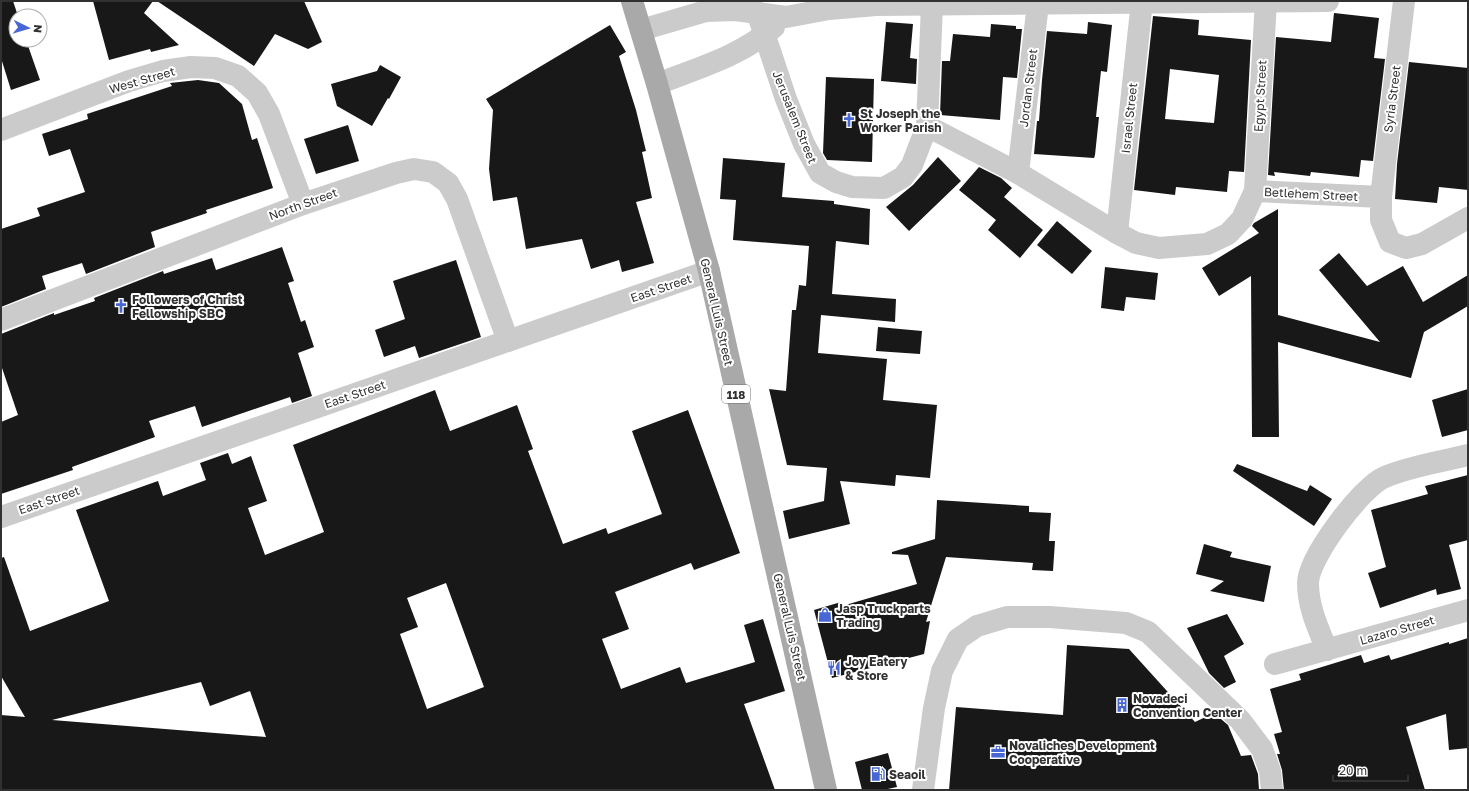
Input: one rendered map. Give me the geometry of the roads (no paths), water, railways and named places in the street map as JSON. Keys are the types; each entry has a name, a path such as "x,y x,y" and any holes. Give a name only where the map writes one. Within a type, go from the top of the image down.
{"main road":[{"name":"General Luis Street","path":"632,1 657,84 709,271 826,790"}],"street":[{"name":"Egypt Street","path":"1255,191 1266,1"},
{"path":"641,30 706,11 735,10 786,17 829,9 876,6 1328,1"},
{"name":"Syria Street","path":"1381,197 1404,1"},
{"name":"Israel Street","path":"1117,233 1142,2"},
{"name":"Jordan Street","path":"1018,172 1038,4"},
{"name":"Jerusalem Street","path":"757,12 786,99 812,162 820,173 836,182 852,187 884,188 903,177 912,165 926,126 932,5"},
{"path":"657,84 719,61 750,46 786,17"},
{"name":"West Street","path":"1,130 129,81 163,71 191,67 215,68 238,76 257,93 269,114 302,204"},
{"name":"Betlehem Street","path":"926,126 1018,172 1117,233 1136,243 1159,248 1208,244 1228,234 1242,218 1255,191 1381,197"},
{"name":"North Street","path":"1,320 302,204 396,172 414,169 433,172 448,183 457,199 508,341"},
{"path":"1381,197 1381,220 1390,242 1406,248 1422,244 1468,218"},
{"name":"East Street","path":"1,517 280,422 709,271"},
{"path":"1327,650 1310,606 1308,581 1314,561 1351,506 1369,488 1384,477 1468,455"},
{"name":"Lazaro Street","path":"1275,664 1468,610"},
{"path":"923,790 934,708 942,671 958,639 977,626 1007,617 1043,617 1126,623 1148,632 1240,720 1262,749 1270,771 1272,790"}],"place":[{"name":"St Joseph the Worker Parish","path":"849,120"},
{"name":"Followers of Christ Fellowship SBC","path":"121,306"},
{"name":"Jasp Truckparts Trading","path":"825,615"},
{"name":"Joy Eatery & Store","path":"834,668"},
{"name":"Novadeci Convention Center","path":"1122,705"},
{"name":"Novaliches Development Cooperative","path":"998,752"},
{"name":"Seaoil","path":"878,774"}]}
